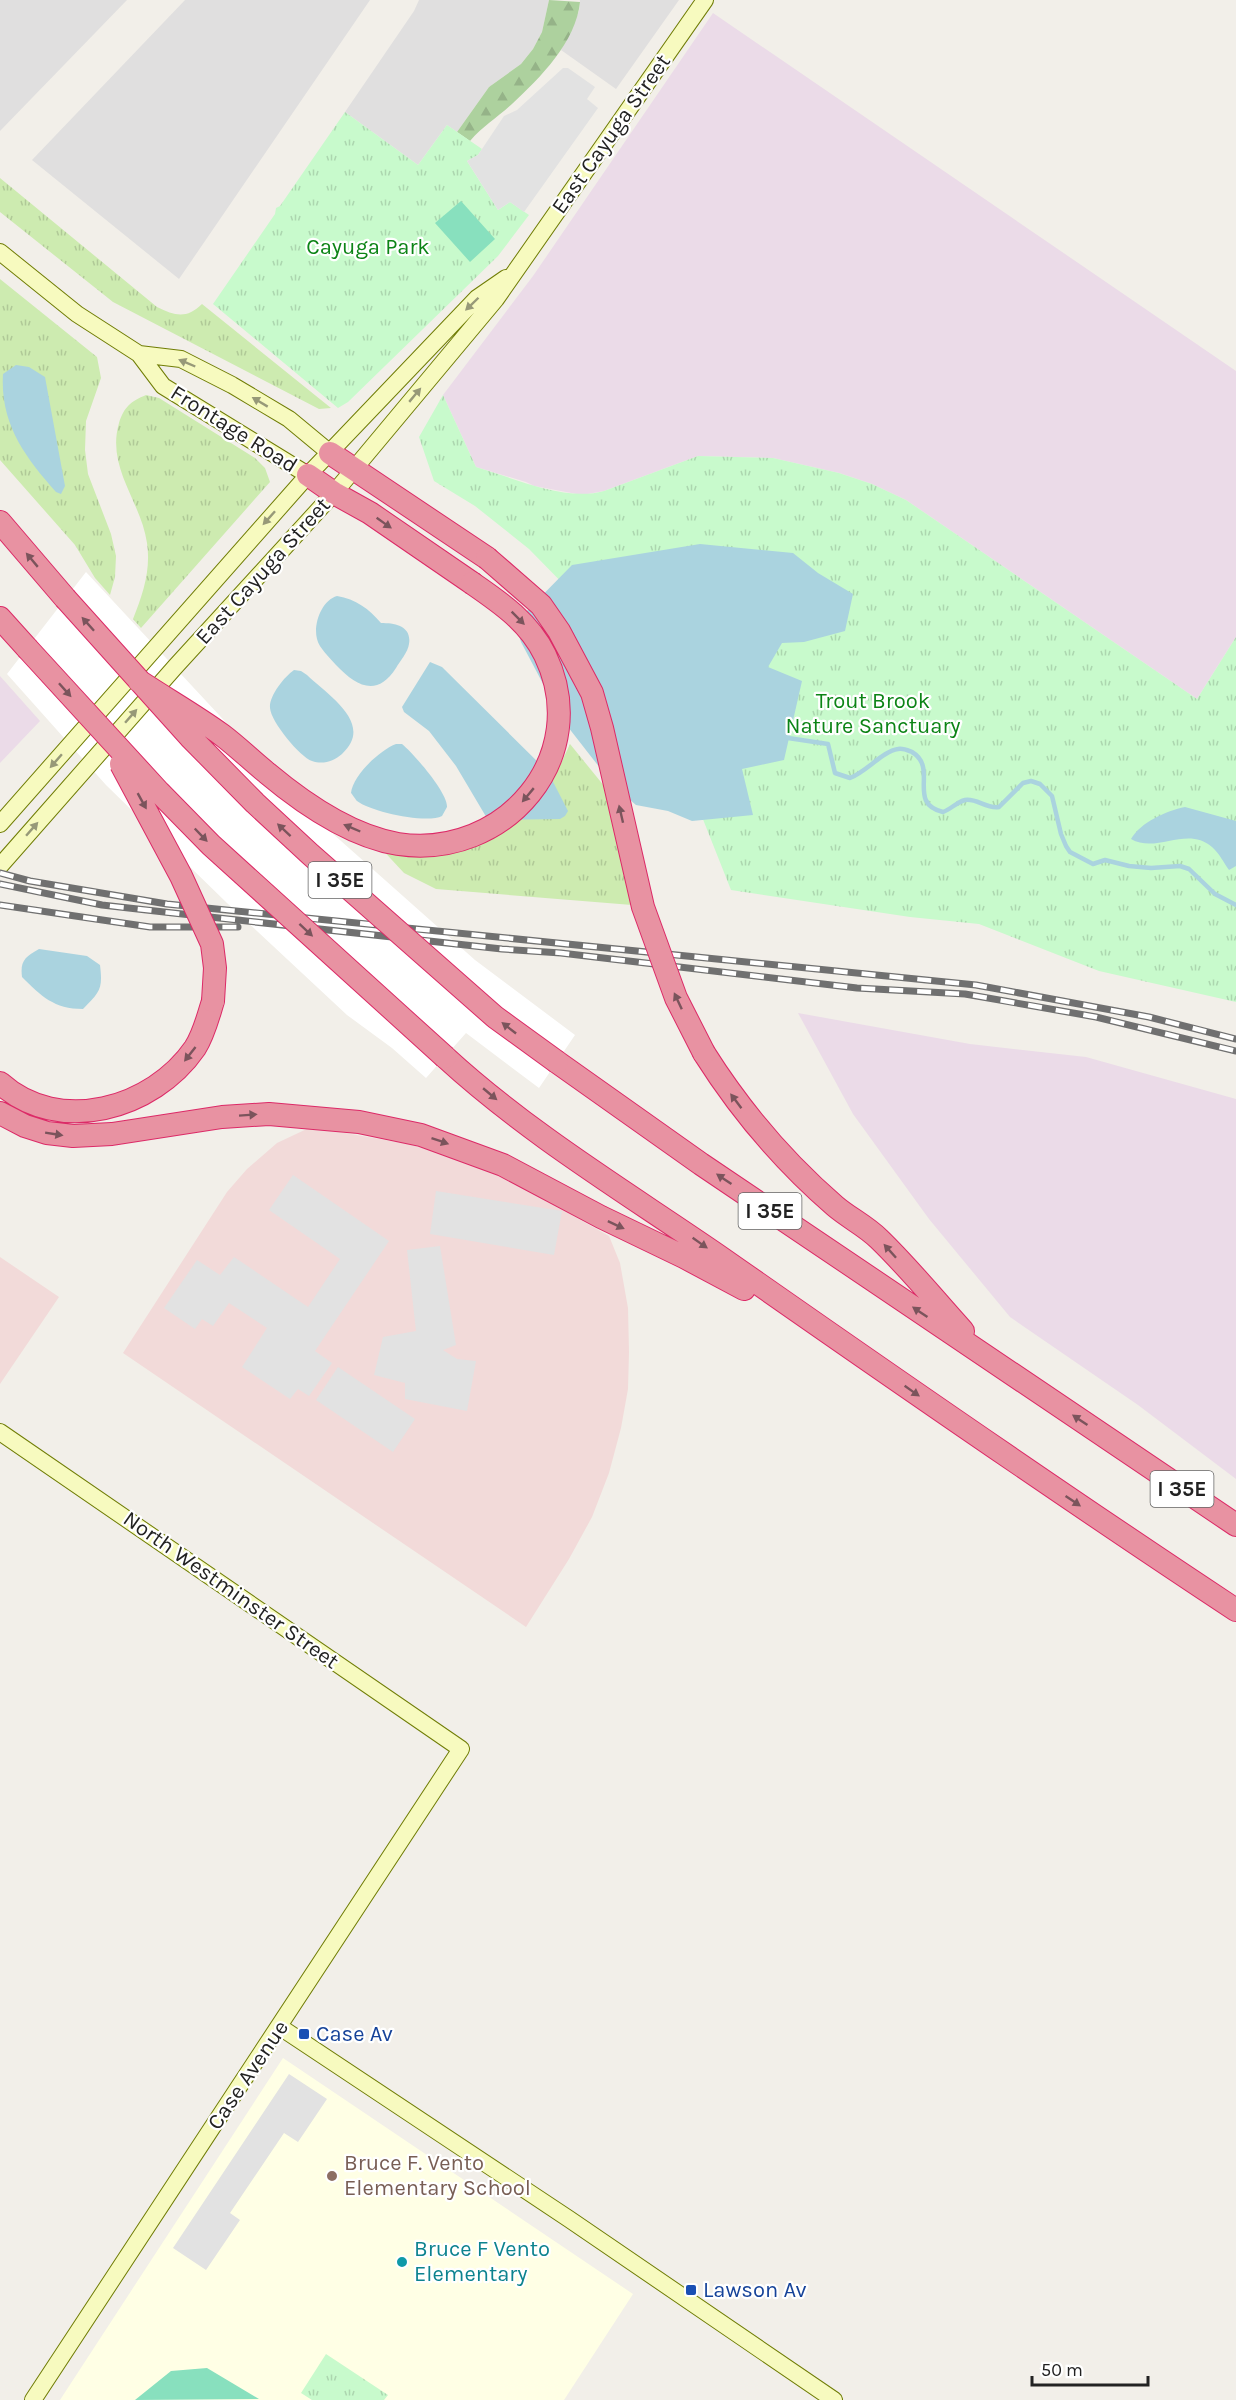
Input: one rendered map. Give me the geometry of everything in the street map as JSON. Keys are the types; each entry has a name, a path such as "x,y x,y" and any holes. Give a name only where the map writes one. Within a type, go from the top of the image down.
{"highway":[{"path":"330,453 487,558 541,605 559,631 592,693 643,907 676,998 704,1053 724,1084 766,1136 802,1175 836,1207 878,1238 986,1356"},
{"path":"139,681 223,735 303,801 337,821 395,843 441,846 488,830 517,808 540,780 552,753 558,722 554,682 546,656 525,624 506,605 370,513 308,475"},
{"name":"I 35E","path":"0,522 190,737 309,854 495,1017 701,1164 1236,1525"},
{"name":"I 35E","path":"0,618 211,845 445,1056 505,1106 613,1187 687,1234 999,1452 1236,1610"},
{"path":"0,1083 25,1099 44,1106 70,1111 97,1111 137,1099 176,1071 195,1047 207,1023 213,1001 215,968 212,944 181,876 103,731"},
{"path":"0,1113 25,1126 46,1133 73,1136 112,1134 222,1117 269,1114 359,1122 421,1135 503,1165 600,1217 684,1257 839,1340"}],"street":[{"name":"East Cayuga Street","path":"0,866 175,667 334,493 489,307 519,268 705,0"},
{"name":"Frontage Road","path":"0,252 77,314 139,354 163,386 308,475"},
{"name":"East Cayuga Street","path":"0,824 308,475 477,298 519,268"},
{"name":"Frontage Road","path":"139,354 181,359 232,385 289,419 330,453"},
{"name":"North Westminster Street","path":"0,1432 462,1749"},
{"name":"Case Avenue","path":"33,2400 462,1749"},
{"path":"280,2027 569,2218 834,2400"}],"shaded area":[{"path":"0,0 127,0 0,131"},
{"path":"185,0 370,0 179,279 32,160"},
{"path":"419,0 549,0 542,32 533,49 521,64 489,87 457,132 447,125 418,165 345,112 414,11"},
{"path":"580,0 679,0 616,89 561,50 579,11"},
{"path":"713,13 1236,371 1236,637 1197,699 906,500 872,484 839,473 773,458 698,456 604,491 582,495 534,486 476,467 443,395 533,276"},
{"path":"563,68 568,68 595,87 587,99 598,108 524,212 510,202 498,210 467,161 478,155 504,116 517,110"},
{"path":"0,676 40,721 0,763"},
{"path":"798,1013 970,1044 1086,1057 1236,1099 1236,1479 1138,1405 1010,1317 929,1219 853,1114"},
{"path":"311,1127 408,1144 487,1167 609,1236 620,1263 628,1308 628,1389 621,1428 609,1473 592,1517 569,1559 526,1627 123,1353 227,1192 247,1169 277,1143"},
{"path":"293,1175 389,1241 315,1351 332,1363 309,1396 298,1389 290,1399 242,1367 267,1328 229,1303 213,1326 202,1319 195,1329 164,1308 197,1260 220,1275 234,1257 308,1307 340,1259 269,1210"},
{"path":"436,1191 562,1211 554,1255 430,1234"},
{"path":"440,1246 456,1345 443,1350 457,1359 476,1361 467,1411 405,1399 405,1383 374,1375 383,1337 416,1331 407,1250"},
{"path":"0,1257 59,1297 0,1384"},
{"path":"338,1367 415,1419 393,1452 316,1400"},
{"name":"Bruce F. Vento Elementary School","path":"283,2058 633,2294 564,2400 60,2400"},
{"path":"289,2074 327,2099 298,2142 284,2133 230,2213 240,2220 206,2270 173,2248"}],"green space":[{"path":"549,0 580,2 572,31 555,58 534,83 470,141 457,132 489,87 521,64 533,49 542,32"},
{"name":"Cayuga Park","path":"345,112 418,165 447,125 482,149 478,155 467,161 498,210 510,202 529,215 498,256 348,402 338,408 213,304 275,214 276,208 280,206"},
{"path":"0,178 157,307 175,314 186,314 202,304 331,408 319,409 113,302 0,212"},
{"path":"461,201 495,239 470,262 435,223"},
{"path":"0,279 97,357 101,378 86,421 85,450 88,474 111,534 116,556 115,577 110,595 95,578 75,545 0,460"},
{"path":"146,395 159,398 255,458 265,468 270,482 141,628 133,619 145,582 148,563 147,543 144,528 121,470 116,439 123,413 132,402"},
{"name":"Trout Brook Nature Sanctuary","path":"443,395 476,467 556,491 589,494 604,491 698,456 773,458 839,473 872,484 906,500 1197,699 1236,637 1236,1002 1099,971 979,924 910,917 731,890 666,726 576,597 529,549 475,506 434,481 419,437"},
{"path":"570,744 609,792 632,905 436,889 404,873 378,845 420,854 457,852 505,831 543,802"},
{"path":"326,2354 388,2395 384,2400 312,2400 301,2393"},
{"path":"207,2368 259,2399 135,2400 171,2371"}],"water":[{"path":"16,365 29,367 45,377 65,486 61,494 56,492 34,466 10,424 3,392 3,374"},
{"path":"700,544 793,553 818,573 853,594 845,631 804,642 782,643 768,667 802,681 784,760 742,769 753,815 692,821 668,811 636,805 614,786 561,718 521,642 516,625 520,618 572,565"},
{"path":"337,596 362,605 381,623 397,625 408,633 409,644 406,653 389,677 381,683 366,686 351,679 325,653 318,642 316,627 320,613 327,602"},
{"path":"430,662 442,667 548,772 568,811 565,816 560,819 488,820 456,766 429,731 404,712 402,707"},
{"path":"294,670 307,675 326,692 345,711 351,721 353,732 351,743 342,754 332,760 320,763 307,758 275,722 270,703 282,682"},
{"path":"396,744 402,744 407,749 442,793 447,807 442,816 424,819 386,813 357,801 351,793 357,779 368,764"},
{"path":"1185,807 1236,821 1236,866 1229,870 1215,850 1202,841 1182,839 1141,843 1131,839 1141,827 1155,818"},
{"path":"39,949 87,956 100,965 99,990 83,1009 56,1004 35,990 22,977 24,960"}],"pier":[{"path":"86,572 314,817 475,960 575,1035 539,1088 466,1033 426,1078 392,1048 347,1015 227,903 106,785 7,674"}],"waterway":[{"path":"788,738 828,744 835,773 850,778 892,751 902,749 912,752 920,759 923,767 926,801 943,812 965,800 999,807 1023,783 1031,781 1040,784 1052,796 1061,834 1070,852 1093,864 1105,860 1151,868 1180,866 1189,869 1215,894 1236,905"}],"railway":[{"path":"0,873 30,881 167,904 976,985 1149,1017 1236,1039"},
{"path":"0,884 102,905 502,949 561,953 857,988 965,994 1096,1017 1236,1051"},
{"path":"0,905 150,927 238,927"}],"place":[{"name":"Case Av","path":"304,2034"},
{"name":"Bruce F. Vento Elementary School","path":"332,2176"},
{"name":"Bruce F Vento Elementary","path":"402,2262"},
{"name":"Lawson Av","path":"691,2290"}]}
